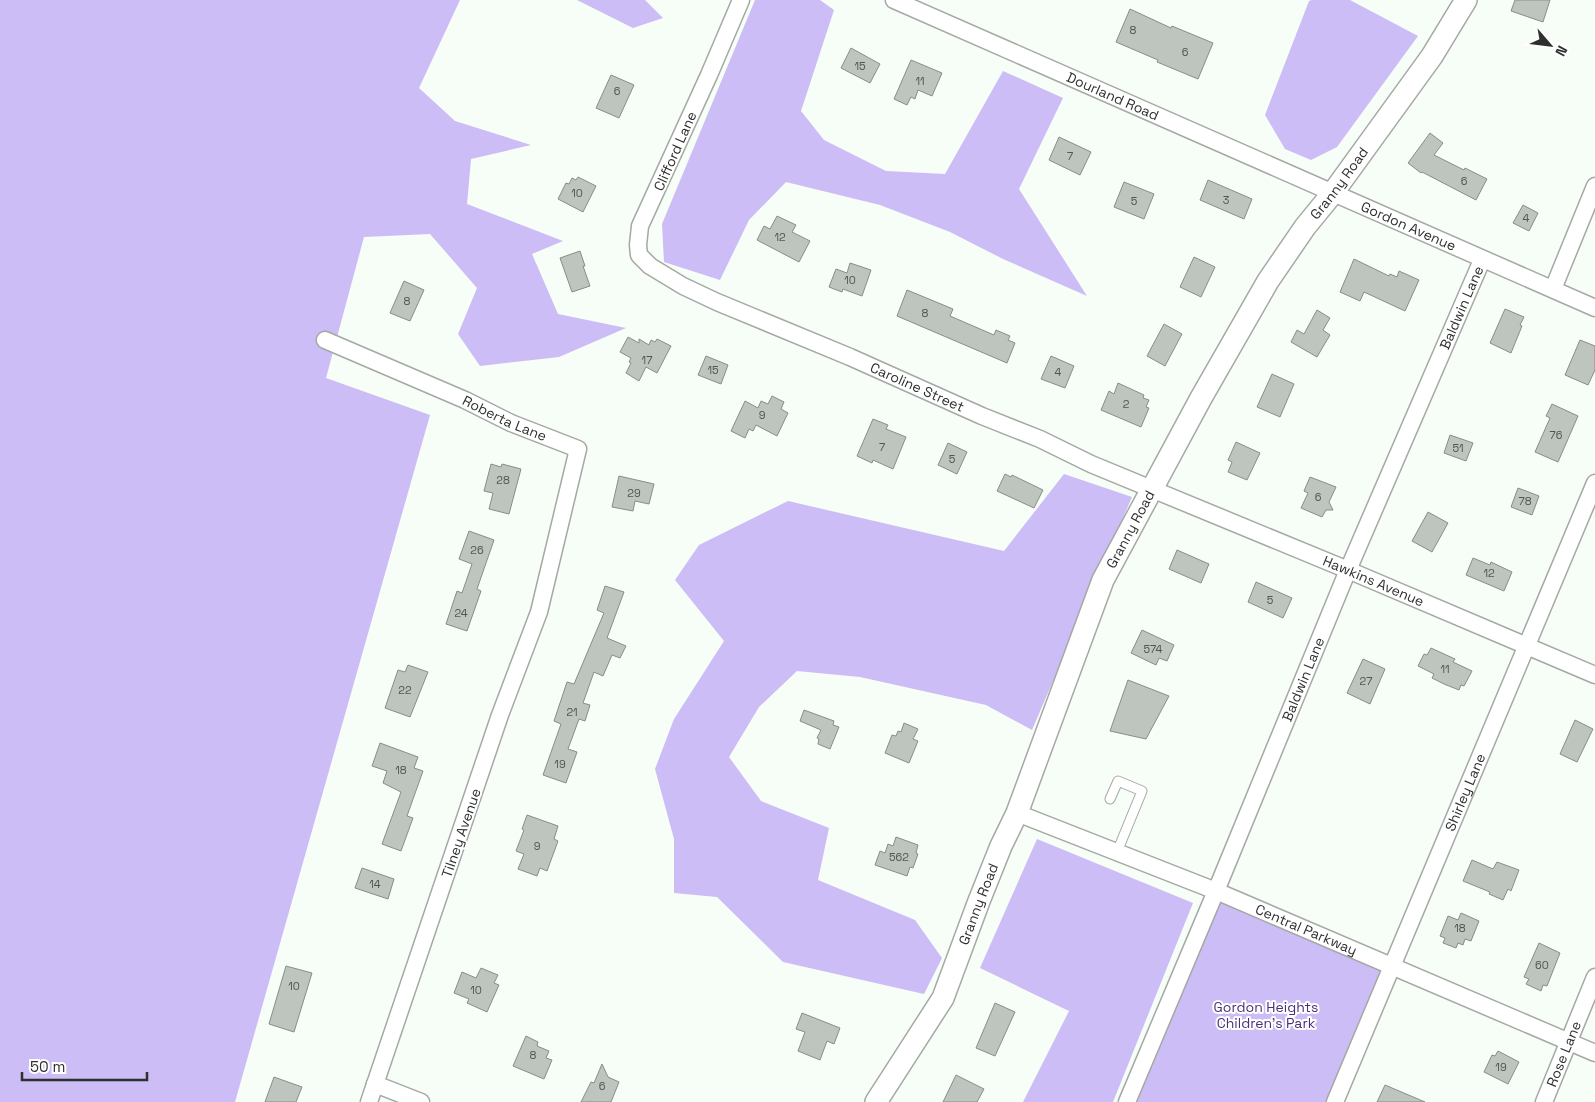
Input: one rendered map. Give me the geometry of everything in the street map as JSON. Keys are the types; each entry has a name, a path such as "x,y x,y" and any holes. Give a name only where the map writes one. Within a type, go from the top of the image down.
{"street":[{"name":"Clifford Lane","path":"683,286 650,266 640,256 638,245 640,226 709,75 740,0"},
{"name":"Dourland Road","path":"894,0 1332,194"},
{"name":"Granny Road","path":"876,1102 943,998 1001,846 1017,813 1103,580 1151,489 1268,281 1305,227 1332,194 1432,56 1466,0"},
{"path":"1553,289 1595,186"},
{"name":"Gordon Avenue","path":"1332,194 1595,308"},
{"name":"Baldwin Lane","path":"1127,1102 1348,570 1482,260"},
{"name":"Caroline Street","path":"683,286 982,416 1040,439 1091,464 1151,489"},
{"name":"Roberta Lane","path":"325,340 465,400 511,423 578,449 550,563"},
{"name":"Shirley Lane","path":"1335,1102 1595,483"},
{"name":"Hawkins Avenue","path":"1151,489 1595,675"},
{"name":"Tilney Avenue","path":"369,1102 500,715 539,612 550,563"},
{"name":"Central Parkway","path":"1017,813 1216,891 1595,1053"},
{"name":"Rose Lane","path":"1544,1102 1595,978"},
{"path":"375,1084 420,1102"}],"lane":[{"path":"1110,800 1118,781 1142,790 1116,852"}],"green space":[{"path":"0,0 460,0 419,88 455,121 531,145 471,159 467,204 563,241 532,254 558,314 626,328 559,357 480,366 458,334 477,288 430,234 364,237 326,378 430,415 235,1102 0,1102"},
{"path":"577,0 645,0 663,18 633,28"},
{"path":"755,0 820,0 834,10 801,111 824,140 886,171 945,174 1003,71 1063,98 1019,189 1087,296 1003,259 950,232 880,205 786,182 749,220 720,280 664,262 662,224"},
{"path":"1350,0 1418,36 1337,147 1311,160 1285,149 1265,115 1309,1"},
{"path":"1064,474 1132,497 1032,730 986,705 860,677 797,671 759,707 729,757 761,801 829,828 818,880 915,920 942,958 924,994 783,962 717,897 674,893 674,839 655,769 674,719 724,641 675,580 699,545 788,501 1004,551"},
{"path":"1037,839 1193,903 1113,1102 1023,1102 1069,1011 980,968"},
{"name":"Gordon Heights Children's Park","path":"1221,902 1383,971 1326,1102 1135,1102"}],"building":[{"path":"1515,0 1550,0 1543,22 1511,11"},
{"path":"1130,9 1171,28 1172,26 1213,43 1198,79 1116,42"},
{"path":"851,48 880,64 870,83 841,68"},
{"path":"911,60 942,73 932,96 918,90 915,99 911,97 907,105 894,99"},
{"path":"611,75 634,85 619,118 596,108"},
{"path":"1430,133 1443,143 1434,155 1487,179 1476,200 1421,173 1408,163"},
{"path":"1059,137 1091,152 1080,175 1049,160"},
{"path":"578,177 596,186 583,212 558,199 566,183 569,184 572,178 576,180"},
{"path":"1208,180 1252,199 1244,219 1200,200"},
{"path":"1124,182 1154,194 1144,219 1114,207"},
{"path":"1523,205 1538,213 1529,231 1513,223"},
{"path":"777,216 796,225 792,232 810,241 799,262 757,240 764,226 770,229"},
{"path":"580,251 590,286 572,292 560,258"},
{"path":"1194,257 1215,267 1201,297 1180,287"},
{"path":"1354,259 1389,276 1390,274 1397,277 1399,271 1419,280 1405,311 1364,292 1360,301 1340,292"},
{"path":"850,263 871,270 862,296 843,289 842,292 829,287 836,269 847,273"},
{"path":"404,281 424,290 410,321 390,313"},
{"path":"907,290 953,309 950,316 994,335 996,330 1010,336 1008,340 1015,343 1007,363 897,316"},
{"path":"1505,309 1524,317 1511,353 1490,343"},
{"path":"1317,310 1330,318 1323,330 1330,335 1317,357 1291,342 1297,330 1304,334"},
{"path":"1164,324 1182,334 1165,366 1147,356"},
{"path":"628,337 639,343 639,339 649,345 651,340 655,342 657,339 671,346 657,373 646,367 639,381 626,373 631,363 629,362 631,358 620,352"},
{"path":"1580,340 1595,346 1595,370 1588,385 1565,375"},
{"path":"706,356 728,365 721,384 698,375"},
{"path":"1051,356 1074,366 1065,388 1041,379"},
{"path":"1272,374 1294,384 1280,417 1257,407"},
{"path":"1118,383 1144,395 1143,398 1149,400 1146,407 1149,408 1141,427 1101,410 1109,391 1114,394"},
{"path":"772,396 784,402 781,409 788,413 777,436 756,425 753,431 749,429 745,438 731,431 745,401 758,408 761,401 768,404"},
{"path":"1552,404 1578,416 1558,462 1535,452 1550,418 1546,416"},
{"path":"873,419 888,425 886,429 906,437 893,469 873,460 872,463 857,456"},
{"path":"1450,435 1473,443 1466,461 1444,453"},
{"path":"1236,442 1260,453 1247,480 1228,472 1232,462 1228,460"},
{"path":"948,443 967,452 957,474 938,465"},
{"path":"491,464 501,467 502,464 521,469 509,514 489,509 493,493 484,491"},
{"path":"1005,474 1011,477 1012,475 1043,490 1034,508 997,491"},
{"path":"619,476 654,484 649,504 635,501 633,511 612,507"},
{"path":"1310,477 1336,487 1329,502 1333,510 1326,510 1322,517 1301,508 1308,493 1304,491"},
{"path":"1518,488 1539,496 1532,515 1511,507"},
{"path":"1428,512 1448,523 1432,552 1412,541"},
{"path":"469,531 494,540 477,589 481,591 467,631 446,624 457,591 462,593 472,564 459,559"},
{"path":"1177,550 1209,564 1201,583 1169,569"},
{"path":"1473,558 1490,565 1491,562 1512,572 1504,591 1466,575"},
{"path":"1256,582 1292,598 1283,618 1248,602"},
{"path":"605,586 624,592 607,638 626,646 620,658 612,655 603,676 594,672 583,703 590,705 585,721 579,719 568,749 577,752 566,783 543,775 561,724 554,721 567,682 574,684 604,613 597,610"},
{"path":"1142,630 1174,645 1167,661 1159,658 1156,665 1131,653"},
{"path":"1431,648 1455,659 1453,662 1472,671 1464,686 1461,685 1459,690 1432,678 1434,674 1418,666 1424,654 1427,655"},
{"path":"1363,659 1385,669 1370,704 1347,693"},
{"path":"408,665 428,672 410,717 385,708 398,670 405,672"},
{"path":"1128,680 1169,696 1146,739 1110,731"},
{"path":"804,710 834,721 833,725 839,727 830,749 818,744 819,739 817,738 821,730 800,721"},
{"path":"1575,720 1593,729 1577,762 1560,754"},
{"path":"904,723 918,729 913,739 918,741 909,763 885,753 892,735 896,736 898,731 901,732"},
{"path":"380,743 418,757 414,768 423,771 407,816 413,818 401,851 382,844 401,792 383,783 387,771 372,766"},
{"path":"527,815 558,826 554,839 558,841 547,871 540,868 537,876 518,869 524,854 516,851 524,830 522,829"},
{"path":"896,837 918,845 916,853 918,854 913,868 910,867 907,876 875,865 880,851 885,853 888,844 893,846"},
{"path":"1472,860 1493,869 1497,862 1519,870 1511,891 1508,889 1503,900 1489,894 1490,892 1463,881"},
{"path":"362,868 394,879 388,899 355,888"},
{"path":"1461,913 1479,921 1471,941 1465,939 1463,945 1458,943 1456,948 1443,943 1445,938 1440,936 1448,916 1458,920"},
{"path":"1539,943 1560,953 1547,986 1543,985 1541,991 1526,984 1529,979 1524,977"},
{"path":"286,966 312,973 294,1032 269,1024"},
{"path":"481,968 498,975 494,983 499,985 487,1012 467,1003 469,999 454,993 462,972 476,978"},
{"path":"995,1003 1015,1012 995,1056 976,1048"},
{"path":"802,1013 840,1028 834,1044 827,1041 820,1060 798,1051 805,1032 796,1029"},
{"path":"526,1036 538,1042 537,1046 549,1051 546,1058 552,1060 544,1079 513,1066"},
{"path":"1498,1051 1519,1062 1508,1084 1484,1072 1492,1055 1495,1056"},
{"path":"602,1064 608,1077 619,1082 611,1102 581,1102 591,1082 594,1083"},
{"path":"956,1075 984,1089 977,1102 943,1102"},
{"path":"274,1077 302,1087 296,1102 265,1102"},
{"path":"1385,1085 1425,1102 1377,1102"}]}
